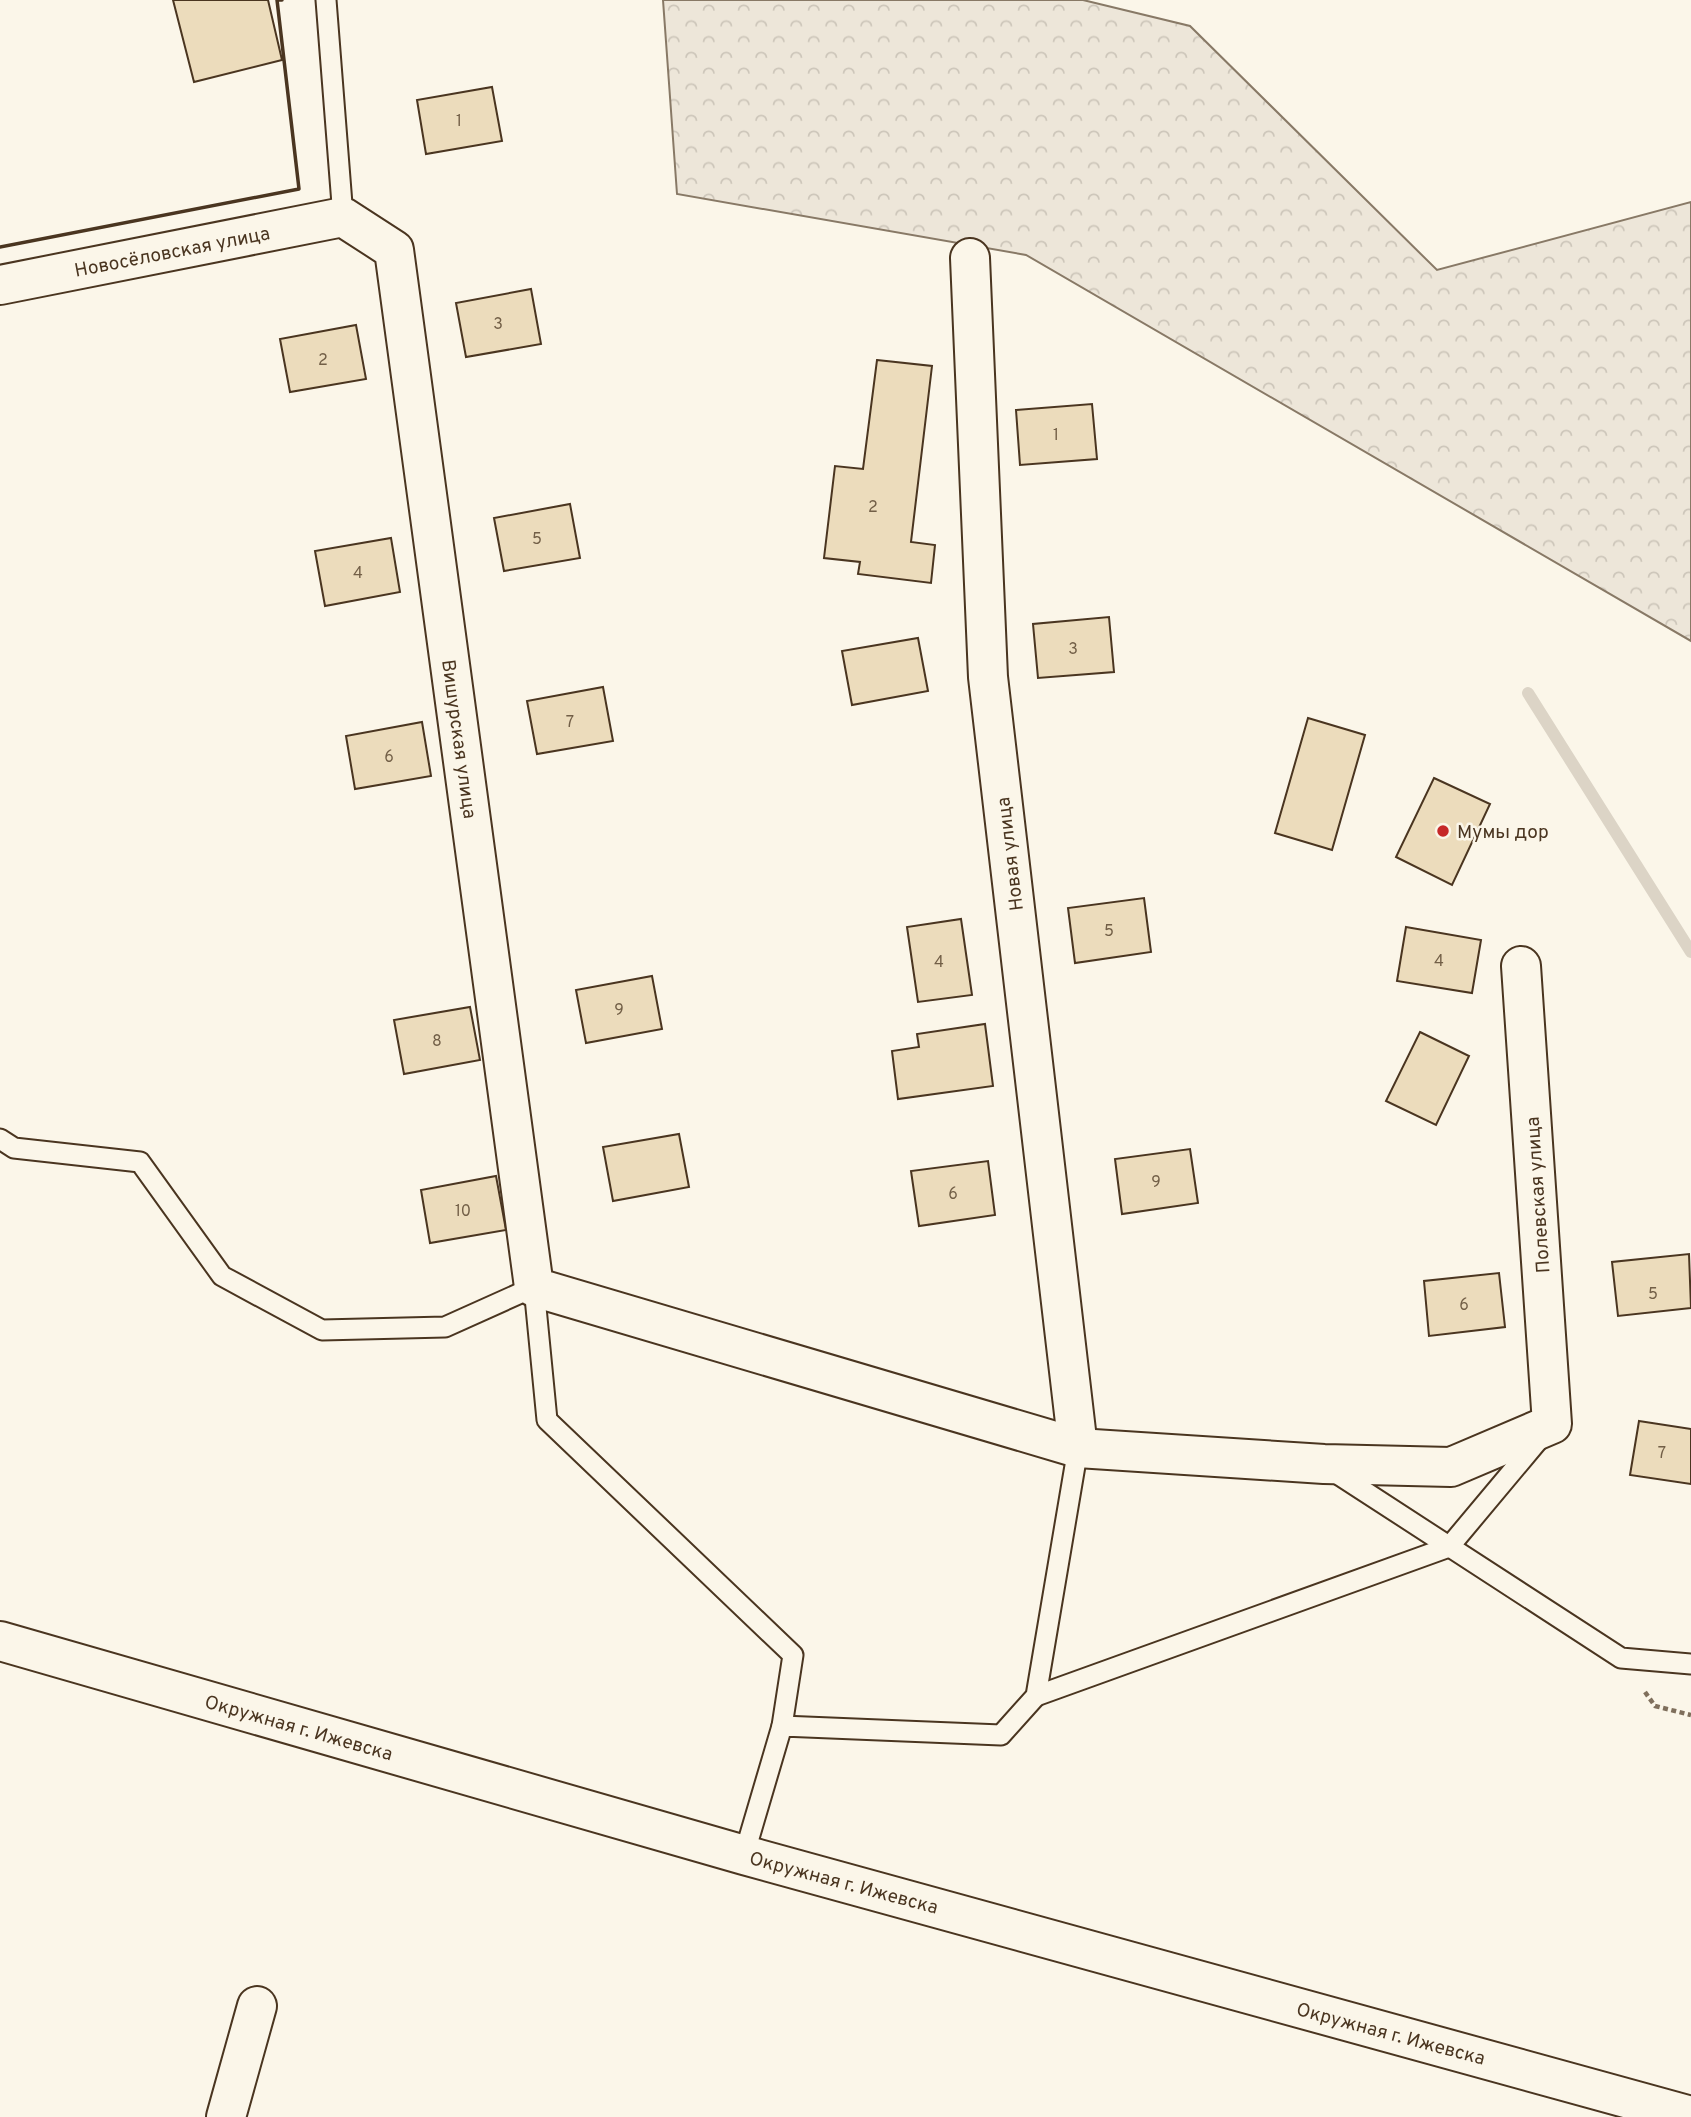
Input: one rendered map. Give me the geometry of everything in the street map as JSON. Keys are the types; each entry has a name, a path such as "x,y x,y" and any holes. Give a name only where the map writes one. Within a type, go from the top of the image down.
{"street":[{"name":"Новосёловская улица","path":"0,285 343,217"},
{"name":"Вишурская улица","path":"343,217 394,250 534,1287"},
{"name":"Новая улица","path":"970,258 988,677 1078,1448"},
{"name":"Полевская улица","path":"1521,966 1552,1424"},
{"path":"534,1287 1078,1448 1324,1464 1451,1467 1552,1424"},
{"name":"Окружная г. Ижевска","path":"0,1641 744,1855 1691,2116"},
{"path":"226,2117 257,2006"}],"lane":[{"path":"326,0 343,217"},
{"path":"0,1139 14,1149 141,1162 222,1276 322,1330 445,1327 534,1287 547,1420 793,1655 782,1726 744,1855"},
{"path":"782,1726 1001,1735 1036,1696 1449,1547 1552,1424"},
{"path":"1036,1696 1078,1448"},
{"path":"1324,1464 1621,1658 1691,1664"}],"green space":[{"path":"663,0 1083,0 1190,26 1437,270 1691,202 1691,641 1026,255 677,194"}],"building":[{"path":"173,0 268,0 282,60 194,82"},
{"path":"492,87 502,141 426,154 417,100"},
{"path":"531,289 541,344 466,357 456,303"},
{"path":"356,325 366,379 290,392 280,339"},
{"path":"877,360 932,366 911,542 935,545 931,583 858,574 860,562 824,558 835,466 863,469"},
{"path":"1092,404 1097,459 1020,465 1016,410"},
{"path":"570,504 580,558 504,571 494,518"},
{"path":"391,538 400,592 325,606 315,551"},
{"path":"1109,617 1114,672 1038,678 1033,624"},
{"path":"918,638 928,691 852,705 842,651"},
{"path":"603,687 613,741 537,754 527,701"},
{"path":"1308,718 1365,735 1332,850 1275,833"},
{"path":"422,722 431,776 355,789 346,736"},
{"name":"Мумы дор","path":"1434,778 1490,804 1452,885 1396,857"},
{"path":"1144,898 1151,952 1075,963 1068,908"},
{"path":"961,919 972,995 918,1002 907,927"},
{"path":"1406,927 1481,940 1472,993 1397,981"},
{"path":"652,976 662,1029 586,1043 576,990"},
{"path":"470,1007 480,1060 404,1074 394,1020"},
{"path":"985,1024 993,1086 898,1099 892,1051 919,1047 917,1034"},
{"path":"1420,1032 1469,1056 1436,1125 1386,1101"},
{"path":"679,1134 689,1187 613,1201 603,1147"},
{"path":"1190,1149 1198,1203 1122,1214 1115,1159"},
{"path":"988,1161 995,1215 919,1226 911,1171"},
{"path":"496,1176 506,1230 430,1243 421,1190"},
{"path":"1689,1254 1691,1308 1618,1316 1612,1262"},
{"path":"1499,1273 1505,1327 1429,1336 1424,1281"},
{"path":"1639,1421 1691,1429 1691,1484 1630,1475"}],"waterway":[{"path":"1528,693 1691,952"}],"wall":[{"path":"0,247 299,189 277,0 282,0"}],"place":[{"name":"Мумы дор","path":"1443,831"}]}
